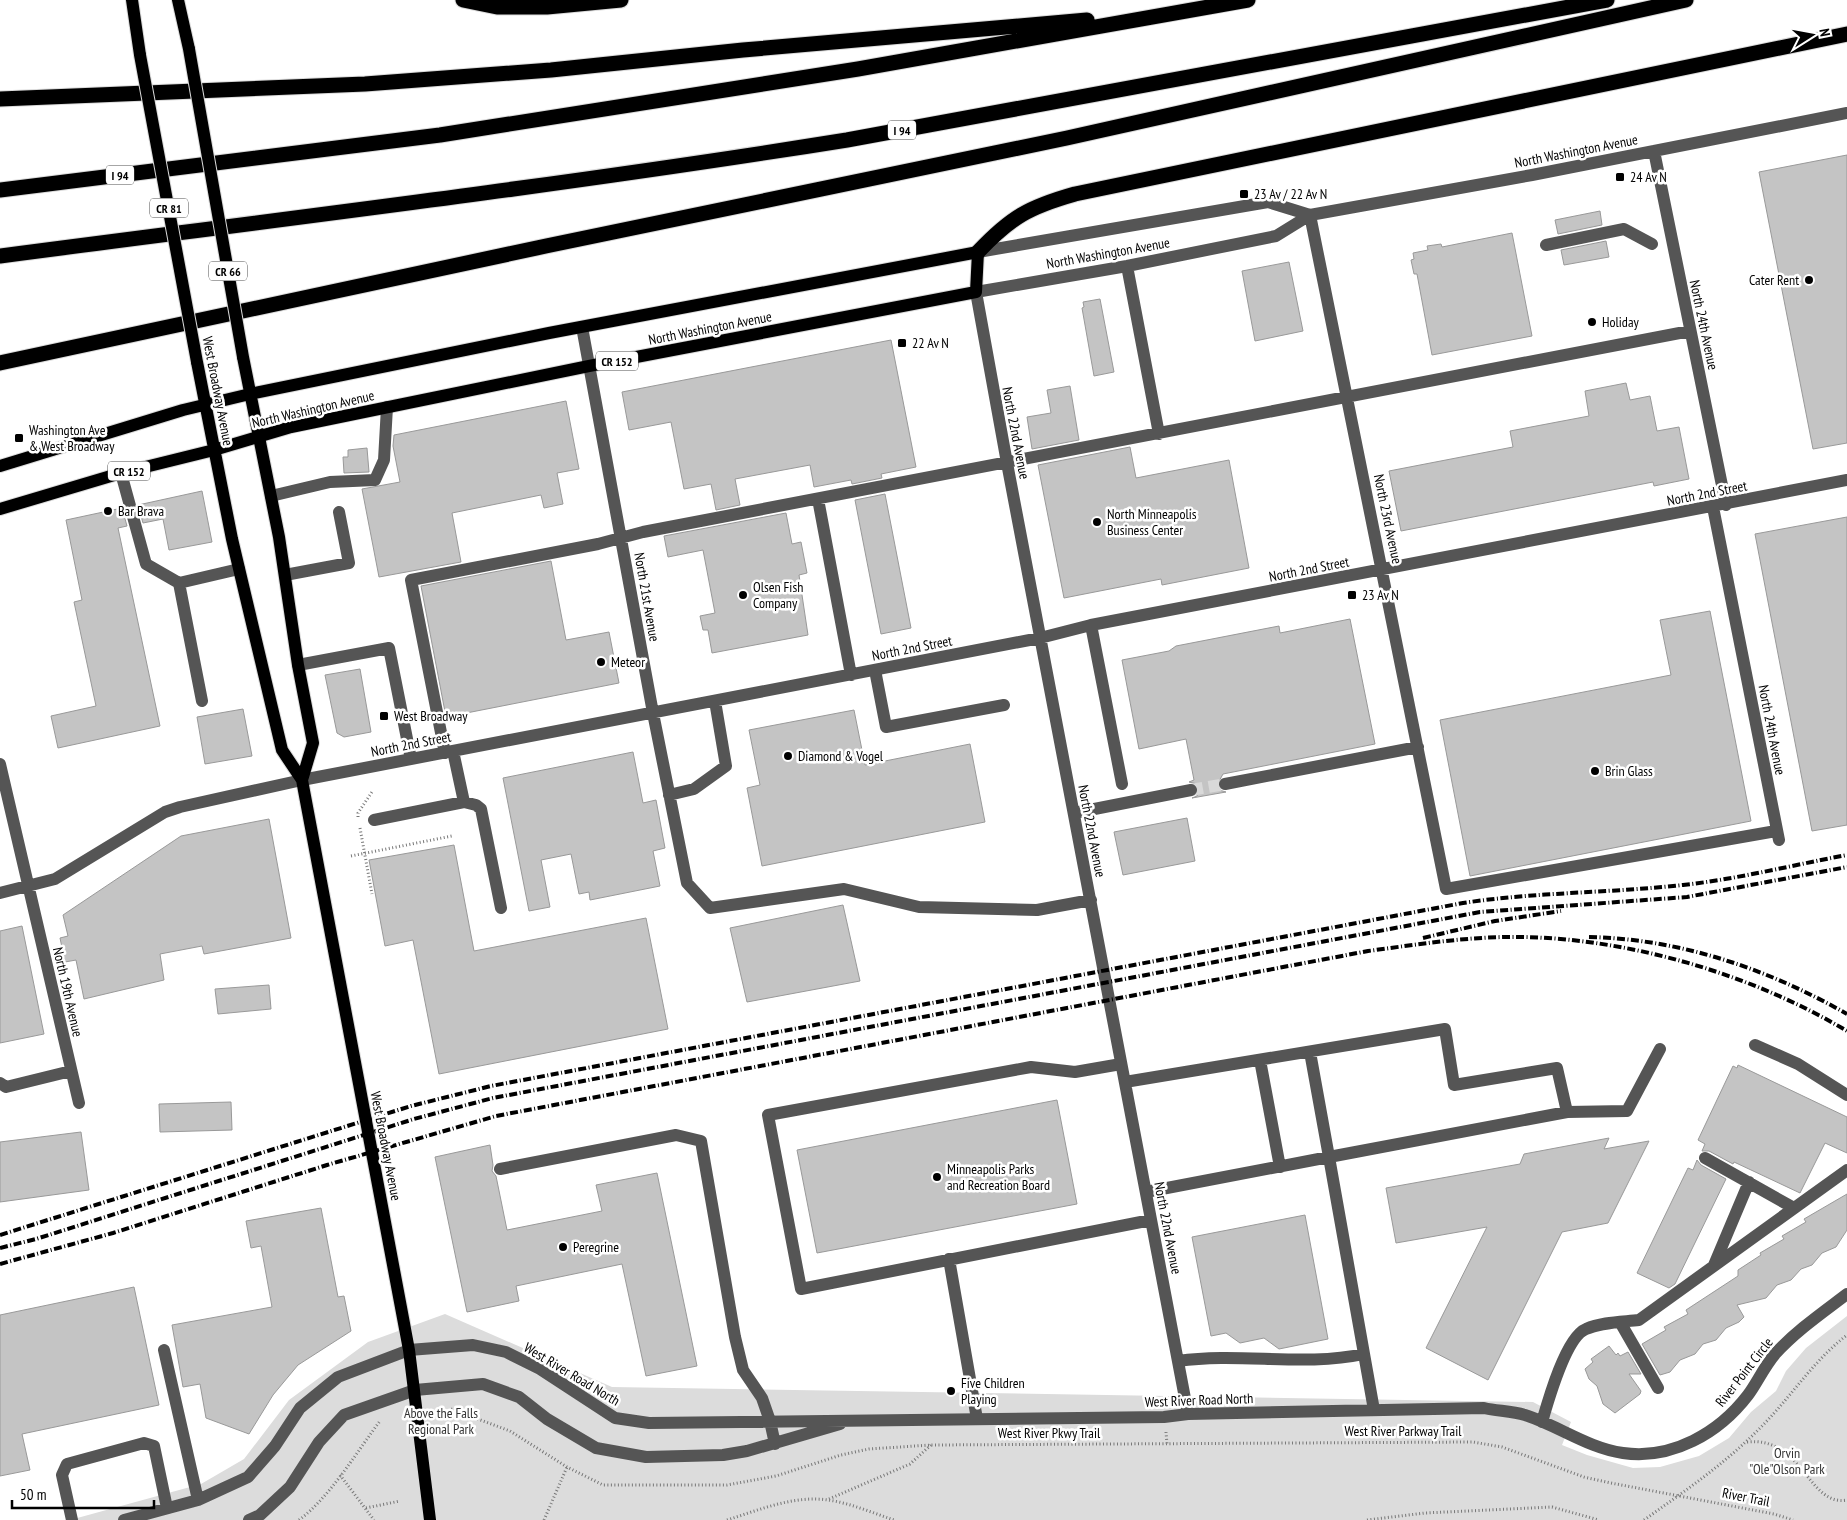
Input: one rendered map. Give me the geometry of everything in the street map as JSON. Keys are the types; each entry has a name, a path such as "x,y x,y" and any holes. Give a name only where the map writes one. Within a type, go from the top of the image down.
{"highway":[{"path":"464,0 497,7 547,7 621,0"},
{"path":"517,0 547,7"},
{"name":"I 94","path":"0,190 440,135 858,69 1248,0"},
{"name":"I 94","path":"0,256 397,205 755,155 847,140 1607,0"},
{"path":"0,363 546,246 1067,138 1686,0"},
{"path":"0,99 365,84 541,71 743,50 1188,10"},
{"path":"978,252 998,230 1013,219 1032,208 1075,194 1847,34"}],"main road":[{"name":"West Broadway Avenue","path":"132,0 140,55 197,362 239,569 282,750 302,780 409,1350 430,1520"},
{"name":"West Broadway Avenue","path":"178,0 189,49 242,357 271,496 298,665 313,742 302,780"},
{"name":"North 22nd Avenue","path":"976,292 978,252"},
{"name":"North Washington Avenue","path":"0,466 205,404 250,394 582,327 978,252"},
{"name":"North Washington Avenue","path":"0,509 121,472 214,450 258,436 387,407 589,366 976,292"}],"street":[{"name":"North Washington Avenue","path":"976,292 1127,266 1276,236 1310,215 1654,152 1847,113"},
{"name":"North 24th Avenue","path":"1654,152 1726,505"},
{"name":"North Washington Avenue","path":"978,252 1268,202 1310,215"},
{"name":"North 23rd Avenue","path":"1310,215 1446,889"},
{"path":"1546,245 1624,229 1652,244"},
{"path":"1127,266 1159,434"},
{"name":"North 22nd Avenue","path":"976,292 1188,1414"},
{"name":"North 21st Avenue","path":"582,327 652,714 687,883 710,908 844,889 919,907 1037,910 1091,900"},
{"path":"464,802 449,752 411,580 818,499 1690,331"},
{"path":"271,496 330,482 375,480 384,460 387,407"},
{"path":"121,472 146,564 179,583 239,569"},
{"name":"North 2nd Street","path":"0,894 55,879 165,812 180,807 302,780 1040,638 1091,625 1726,505 1847,480"},
{"path":"818,499 851,675"},
{"name":"North 24th Avenue","path":"1446,889 1778,836 1713,507"},
{"path":"285,576 349,563 339,512"},
{"path":"179,583 202,701"},
{"path":"1091,625 1122,784"},
{"path":"298,665 389,648 411,759"},
{"path":"875,670 886,726 1004,705"},
{"path":"669,795 694,790 726,766 714,701"},
{"path":"1225,784 1418,746"},
{"name":"North 19th Avenue","path":"0,764 79,1104"},
{"path":"1074,813 1191,790"},
{"path":"374,820 464,802 476,805 481,809 501,908"},
{"path":"1125,1082 1445,1029 1454,1085 1558,1068 1567,1112"},
{"path":"1755,1045 1798,1064 1847,1095"},
{"path":"1146,1192 1567,1112 1627,1111 1660,1049"},
{"path":"1310,1052 1374,1410"},
{"path":"1260,1060 1280,1167"},
{"path":"1121,1064 1075,1072 1031,1068 768,1115 800,1289 1151,1220"},
{"path":"0,1083 6,1087 71,1072"},
{"path":"500,1169 676,1135 701,1141 735,1337 743,1370 762,1398 775,1444"},
{"path":"1705,1158 1794,1208"},
{"path":"1542,1422 1553,1385 1571,1342 1583,1330 1639,1320 1847,1170"},
{"path":"1713,1267 1749,1182"},
{"path":"949,1260 977,1419"},
{"name":"River Point Circle","path":"1542,1422 1603,1449 1644,1454 1676,1449 1705,1436 1728,1418 1748,1395 1773,1356 1794,1334 1847,1294"},
{"path":"1620,1322 1658,1388"},
{"name":"West River Road North","path":"124,1520 198,1500 248,1477 275,1446 300,1408 338,1377 409,1350 473,1345 506,1352 540,1369 615,1418 649,1423 1164,1416 1484,1408 1523,1415 1542,1422"},
{"path":"164,1350 198,1500"},
{"path":"1178,1361 1203,1358 1332,1359 1364,1354"},
{"name":"West River Road North","path":"249,1520 260,1515 290,1487 319,1442 344,1415 415,1390 483,1384 519,1397 547,1419 596,1448 646,1458 723,1455 775,1444 855,1419"},
{"path":"72,1520 62,1475 67,1464 144,1444 154,1446 167,1508"}],"path":[{"path":"372,792 358,813 372,894"},
{"path":"350,856 452,836"},
{"path":"1644,1520 1680,1495 1747,1442 1812,1367 1847,1335"},
{"path":"299,1520 308,1513 340,1475 380,1421"},
{"path":"1747,1442 1762,1440 1778,1446 1797,1462 1813,1486 1831,1498 1847,1500"},
{"name":"West River Parkway Trail","path":"1167,1444 1473,1442 1502,1447 1584,1476 1633,1488 1680,1495"},
{"name":"West River Pkwy Trail","path":"829,1500 910,1464 931,1445 1167,1444"},
{"path":"544,1520 567,1467"},
{"path":"340,1475 374,1520"},
{"name":"River Trail","path":"1680,1495 1793,1520"},
{"path":"727,1520 781,1503 806,1499 829,1500 894,1520"},
{"path":"366,1508 400,1501"},
{"path":"1367,1520 1426,1513 1552,1507 1599,1520"}],"green space":[{"name":"Above the Falls Regional Park","path":"445,1314 612,1387 1533,1402 1571,1422 1562,1445 1587,1455 1633,1468 1660,1467 1699,1456 1729,1438 1751,1412 1776,1391 1786,1371 1806,1348 1847,1316 1847,1520 70,1520 201,1484 244,1459 289,1400 368,1342"}],"building":[{"path":"1847,155 1847,443 1813,449 1759,172"},
{"path":"1600,211 1602,225 1558,234 1555,220"},
{"path":"1512,233 1532,336 1432,355 1417,274 1414,274 1411,260 1414,259 1413,253 1428,250 1427,246 1441,244 1442,247"},
{"path":"1606,241 1609,257 1564,265 1561,250"},
{"path":"1289,262 1303,331 1255,341 1242,271"},
{"path":"1100,299 1114,372 1094,376 1082,308 1084,307 1083,302"},
{"path":"891,340 916,467 881,474 882,478 852,484 851,480 814,487 810,465 735,479 740,505 716,510 711,484 684,489 671,422 629,430 622,392"},
{"path":"1626,383 1630,400 1650,396 1657,431 1679,427 1689,479 1654,486 1653,482 1401,531 1389,471 1513,447 1510,431 1589,416 1585,391"},
{"path":"1070,386 1079,440 1032,449 1027,417 1051,413 1047,390"},
{"path":"566,401 579,469 557,473 563,504 544,508 541,495 452,513 461,562 379,577 362,489 400,482 393,446 394,435"},
{"path":"1130,447 1136,478 1229,460 1249,568 1162,585 1161,579 1064,598 1038,465"},
{"path":"367,448 369,472 344,473 343,457 348,457 348,450"},
{"path":"202,491 212,542 169,550 163,519 143,523 138,505"},
{"path":"885,494 911,628 881,634 855,500"},
{"path":"122,508 127,526 118,528 160,726 58,748 51,716 96,706 74,602 82,600 66,520"},
{"path":"786,513 792,544 801,542 807,573 799,575 808,635 712,653 708,630 703,630 700,616 715,613 703,550 668,557 664,536"},
{"path":"1847,517 1847,825 1812,831 1755,534"},
{"path":"551,561 566,640 609,632 619,683 446,717 421,586"},
{"name":"Brin Glass","path":"1710,611 1751,821 1470,876 1440,720 1671,675 1660,620"},
{"path":"1350,619 1375,744 1223,774 1217,785 1219,790 1226,792 1192,798 1197,796 1199,789 1197,784 1189,782 1194,780 1186,739 1139,749 1122,660 1169,651 1176,646 1279,626 1280,633"},
{"path":"360,669 371,732 344,737 337,733 325,675"},
{"path":"243,709 252,756 205,764 197,717"},
{"path":"854,710 865,765 970,744 985,822 762,866 747,788 760,785 749,730"},
{"path":"633,752 643,803 656,800 665,848 653,851 660,886 590,900 589,892 579,894 571,854 541,860 550,907 529,911 503,778"},
{"path":"1187,818 1195,861 1123,875 1114,832"},
{"path":"269,819 291,938 204,954 202,946 160,954 164,980 84,999 76,960 65,962 60,938 68,936 63,915 181,836"},
{"path":"454,845 474,951 646,918 668,1029 439,1074 413,940 385,946 369,860"},
{"path":"843,905 860,981 747,1002 730,928"},
{"path":"22,926 44,1034 0,1043 0,931"},
{"path":"269,985 271,1009 218,1014 215,989"},
{"path":"1738,1065 1847,1117 1847,1153 1825,1143 1800,1193 1734,1162 1733,1164 1709,1151 1702,1151 1705,1144 1698,1140 1733,1066 1737,1068"},
{"name":"Minneapolis Parks and Recreation Board","path":"1057,1100 1077,1204 817,1253 797,1150"},
{"path":"231,1102 232,1130 160,1132 159,1104"},
{"path":"81,1132 89,1190 0,1202 0,1142"},
{"path":"1609,1138 1604,1149 1649,1141 1608,1223 1562,1232 1488,1380 1426,1348 1487,1227 1396,1243 1386,1188 1520,1164 1524,1154"},
{"name":"Peregrine","path":"490,1145 492,1171 496,1176 507,1230 602,1211 596,1185 657,1173 697,1366 646,1376 622,1264 516,1286 519,1301 467,1312 435,1157"},
{"path":"1697,1160 1701,1165 1726,1179 1675,1284 1669,1288 1637,1273 1688,1168 1693,1170"},
{"path":"1847,1194 1847,1230 1836,1247 1822,1253 1812,1265 1801,1269 1791,1280 1777,1285 1766,1298 1737,1305 1744,1317 1739,1322 1726,1328 1716,1340 1703,1344 1695,1354 1680,1360 1670,1372 1660,1375 1642,1344 1666,1330 1664,1327 1688,1314 1686,1310 1738,1276 1738,1270 1761,1255 1760,1253 1784,1239 1782,1236 1806,1222 1804,1219"},
{"path":"321,1208 338,1297 344,1296 351,1331 298,1365 273,1395 249,1434 206,1418 200,1384 183,1387 172,1325 272,1307 261,1246 251,1248 246,1221"},
{"path":"1305,1215 1328,1339 1279,1349 1264,1338 1240,1343 1226,1333 1211,1336 1192,1237"},
{"path":"134,1287 159,1405 22,1434 30,1470 0,1476 0,1315"},
{"path":"1609,1346 1616,1355 1618,1353 1620,1356 1628,1352 1641,1374 1629,1374 1641,1391 1640,1394 1615,1413 1603,1404 1597,1386 1589,1379 1585,1369 1593,1362 1591,1359"}],"tunnel":[{"path":"1191,790 1225,784"}],"railway":[{"path":"0,1235 411,1106 491,1086 1463,903 1490,899 1683,885 1745,876 1847,855"},
{"path":"0,1248 36,1239 414,1119 493,1098 1480,912 1687,897 1847,867"},
{"path":"1423,938 1495,921 1561,911"},
{"path":"0,1264 113,1233 327,1165 496,1116 1368,951 1419,944 1504,937 1548,938 1637,950 1682,961 1768,991 1809,1010 1847,1031"},
{"path":"1589,937 1657,944 1723,959 1786,983 1847,1014"}],"place":[{"name":"24 Av N","path":"1620,177"},
{"name":"23 Av / 22 Av N","path":"1244,194"},
{"name":"Cater Rent","path":"1809,280"},
{"name":"Holiday","path":"1592,322"},
{"name":"22 Av N","path":"902,343"},
{"name":"Washington Ave & West Broadway","path":"19,438"},
{"name":"Bar Brava","path":"108,511"},
{"name":"North Minneapolis Business Center","path":"1097,522"},
{"name":"Olsen Fish Company","path":"743,595"},
{"name":"23 Av N","path":"1352,595"},
{"name":"Meteor","path":"601,662"},
{"name":"West Broadway","path":"384,716"},
{"name":"Diamond & Vogel","path":"788,756"},
{"name":"Brin Glass","path":"1595,771"},
{"name":"Minneapolis Parks and Recreation Board","path":"937,1177"},
{"name":"Peregrine","path":"563,1247"},
{"name":"Five Children Playing","path":"951,1391"}],"park label":[{"name":"Orvin \"Ole\"Olson Park","path":"1787,1462"}]}
